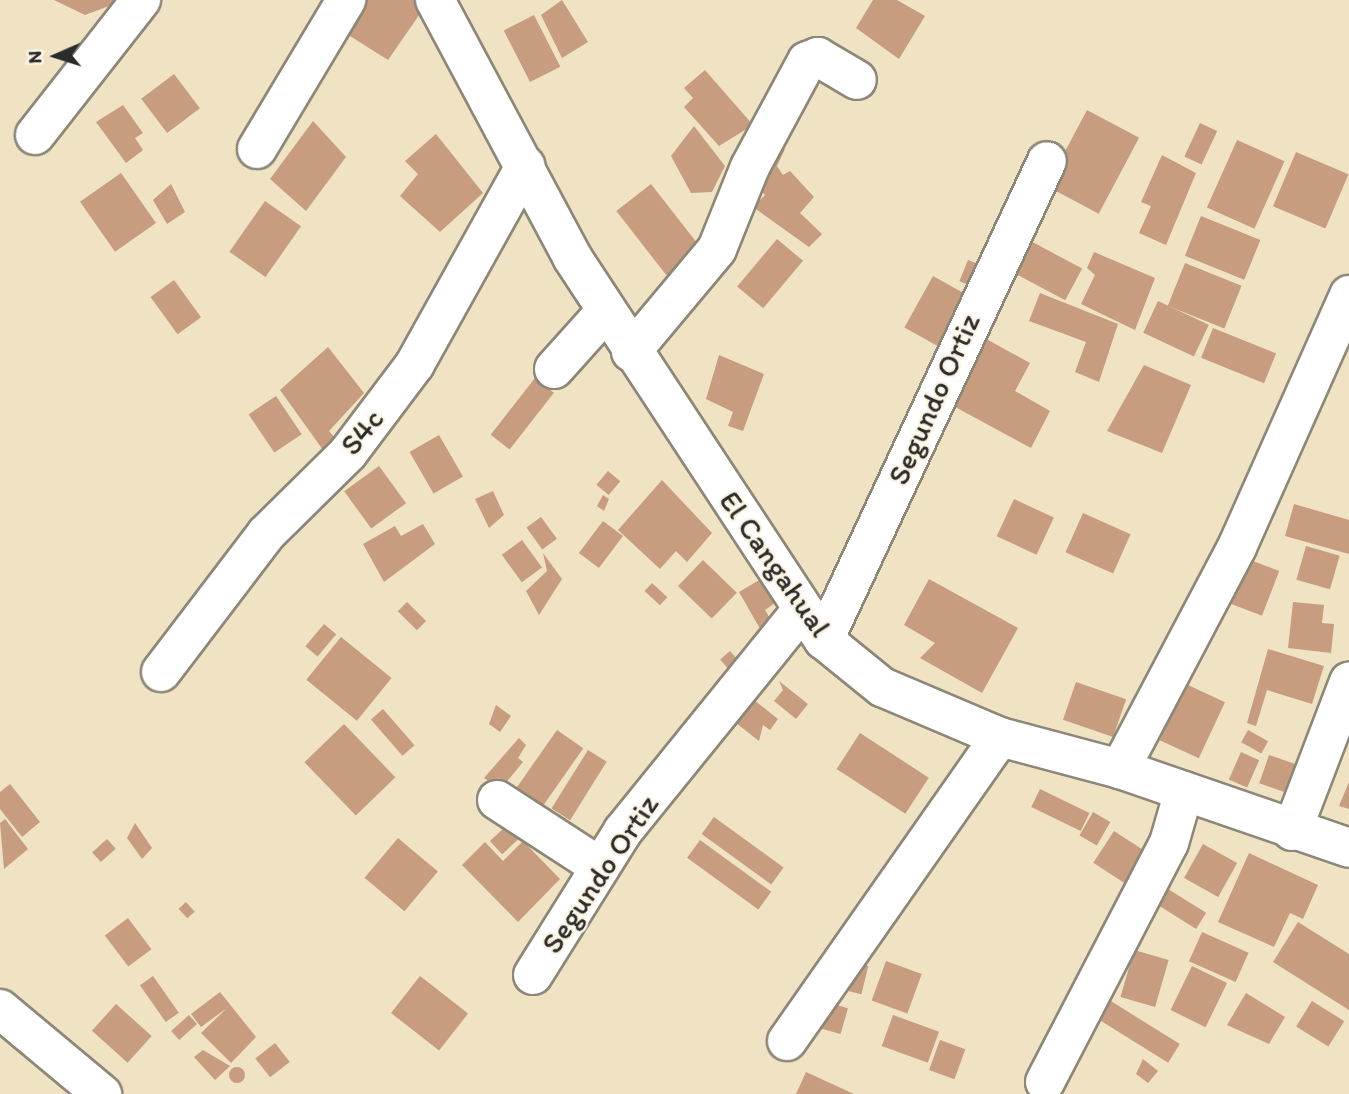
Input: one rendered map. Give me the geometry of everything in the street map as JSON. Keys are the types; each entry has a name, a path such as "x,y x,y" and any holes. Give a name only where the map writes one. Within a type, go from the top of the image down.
{"street":[{"path":"35,135 141,0"},
{"path":"257,149 346,0"},
{"name":"El Cangahual","path":"435,0 525,166 631,352 812,626 882,687 1000,737 1119,769 1292,831 1349,848"},
{"path":"631,352 717,249 750,167 807,61 818,57 857,80"},
{"name":"Segundo Ortiz","path":"533,975 600,867 812,626 1047,161"},
{"name":"S4c","path":"161,672 266,534 348,453 415,364 525,166"},
{"path":"1119,769 1237,547 1349,295"},
{"path":"554,369 607,312"},
{"path":"1292,831 1349,682"},
{"path":"787,1041 1000,737"},
{"path":"1045,1082 1169,843 1184,791"},
{"path":"497,800 600,867"},
{"path":"0,1009 102,1094"}],"building":[{"path":"54,0 125,0 85,15"},
{"path":"366,0 420,0 424,8 388,60 342,31"},
{"path":"562,0 588,42 562,58 541,15"},
{"path":"873,0 897,0 925,16 899,59 856,28"},
{"path":"534,15 560,67 530,82 504,30"},
{"path":"705,70 753,125 719,146 684,107 693,98 684,88"},
{"path":"174,74 200,108 167,133 141,99"},
{"path":"123,105 143,133 135,138 143,150 126,163 96,122"},
{"path":"1087,110 1139,138 1099,214 1047,186"},
{"path":"313,121 346,157 306,211 270,179"},
{"path":"1200,123 1217,131 1202,165 1184,157"},
{"path":"694,126 725,166 712,192 691,193 671,156"},
{"path":"436,134 483,193 440,232 400,196 418,174 405,161"},
{"path":"1237,140 1285,161 1254,229 1207,208"},
{"path":"768,143 785,149 777,166 783,175 790,171 814,197 800,213 822,234 809,247 753,207 765,195 753,182"},
{"path":"1296,152 1348,174 1325,229 1273,206"},
{"path":"1162,155 1196,173 1166,245 1139,233 1151,206 1141,202"},
{"path":"121,173 156,223 115,252 80,202"},
{"path":"171,184 185,212 167,224 153,200"},
{"path":"651,184 706,254 671,281 616,211"},
{"path":"265,201 301,226 265,277 229,252"},
{"path":"1201,216 1260,240 1244,280 1185,256"},
{"path":"1023,237 1082,268 1065,300 1006,269"},
{"path":"777,239 803,261 763,308 737,286"},
{"path":"1094,252 1155,278 1135,330 1081,304 1095,275 1087,268"},
{"path":"968,260 985,267 976,288 959,281"},
{"path":"1185,263 1242,286 1224,329 1168,306"},
{"path":"933,276 967,295 939,347 904,328"},
{"path":"174,280 201,317 178,334 151,297"},
{"path":"1040,293 1118,324 1099,382 1075,372 1086,342 1029,321"},
{"path":"1158,301 1209,325 1194,356 1143,333"},
{"path":"1213,328 1276,353 1264,383 1201,358"},
{"path":"981,336 1030,363 1015,391 1050,411 1031,448 946,402"},
{"path":"328,347 364,393 329,431 335,438 323,450 280,390"},
{"path":"719,355 764,374 743,431 728,426 733,412 706,399"},
{"path":"1144,365 1191,385 1162,453 1107,431"},
{"path":"535,378 554,393 510,450 491,435"},
{"path":"276,396 302,434 274,453 249,414"},
{"path":"439,435 463,477 434,494 410,452"},
{"path":"379,466 406,503 371,528 344,491"},
{"path":"608,471 620,481 609,495 596,485"},
{"path":"662,480 712,533 687,562 676,551 660,569 618,530"},
{"path":"493,491 504,515 489,528 475,499"},
{"path":"603,495 609,499 604,511 597,506"},
{"path":"1014,499 1054,518 1037,555 997,536"},
{"path":"1294,504 1349,520 1349,554 1285,536"},
{"path":"1083,513 1131,534 1113,573 1066,552"},
{"path":"541,517 557,539 542,549 526,528"},
{"path":"603,521 623,536 599,568 579,553"},
{"path":"423,524 435,544 384,582 363,544 395,526 401,536"},
{"path":"522,540 542,568 522,582 502,555"},
{"path":"1306,546 1340,556 1330,589 1296,580"},
{"path":"543,553 562,579 539,615 526,591 547,571"},
{"path":"1240,556 1279,571 1262,616 1223,601"},
{"path":"703,560 737,593 712,619 678,586"},
{"path":"761,579 775,603 765,610 775,627 763,634 739,592"},
{"path":"929,579 1018,628 982,693 920,658 935,643 904,625"},
{"path":"652,583 667,597 660,605 644,591"},
{"path":"407,602 426,621 417,630 398,611"},
{"path":"1293,602 1324,605 1322,623 1334,624 1331,653 1288,648"},
{"path":"324,624 336,634 318,656 305,646"},
{"path":"341,637 392,678 357,721 306,680"},
{"path":"1268,649 1324,666 1312,704 1267,690 1256,726 1247,723"},
{"path":"730,651 745,668 735,677 720,660"},
{"path":"779,681 808,704 796,719 774,701 783,690"},
{"path":"1076,682 1126,699 1113,737 1063,720"},
{"path":"1186,684 1225,702 1199,758 1160,740"},
{"path":"754,700 778,719 770,730 763,725 759,741 736,723"},
{"path":"496,705 511,716 500,732 489,724"},
{"path":"383,709 414,745 402,756 371,719"},
{"path":"344,724 395,777 356,815 304,762"},
{"path":"557,730 583,748 542,807 516,788"},
{"path":"1248,730 1268,741 1261,753 1241,742"},
{"path":"860,733 929,778 905,814 837,769"},
{"path":"519,738 526,745 518,758 523,762 500,790 484,778"},
{"path":"588,750 607,762 570,820 551,809"},
{"path":"1241,752 1259,760 1247,788 1229,779"},
{"path":"1269,755 1304,767 1294,795 1259,783"},
{"path":"1349,782 1349,809 1339,806"},
{"path":"10,784 40,822 22,837 0,809 0,792"},
{"path":"1040,789 1089,813 1081,831 1031,807"},
{"path":"1093,812 1110,822 1097,845 1080,835"},
{"path":"714,817 784,868 771,885 702,834"},
{"path":"5,819 28,849 4,869 0,823"},
{"path":"135,823 152,848 142,859 127,838"},
{"path":"506,826 518,839 502,854 490,841"},
{"path":"1114,831 1156,858 1135,890 1093,863"},
{"path":"398,838 438,871 404,911 365,878"},
{"path":"107,839 116,849 101,862 92,852"},
{"path":"700,840 771,892 758,910 687,858"},
{"path":"523,841 560,879 518,922 462,865 485,842 503,861"},
{"path":"1203,844 1237,863 1218,897 1184,878"},
{"path":"1249,853 1318,885 1303,919 1290,913 1274,947 1218,922"},
{"path":"1168,889 1206,913 1196,929 1158,905"},
{"path":"186,902 195,912 187,918 179,909"},
{"path":"128,918 151,949 128,967 105,935"},
{"path":"1298,922 1349,954 1349,1010 1273,962"},
{"path":"1202,932 1249,953 1236,982 1189,961"},
{"path":"1134,950 1169,960 1155,1007 1120,997"},
{"path":"848,961 868,966 861,994 841,989"},
{"path":"886,961 922,974 907,1013 872,1000"},
{"path":"1192,966 1227,983 1206,1027 1171,1010"},
{"path":"153,976 179,1013 166,1022 140,985"},
{"path":"420,976 468,1014 439,1051 391,1013"},
{"path":"220,992 256,1037 231,1063 201,1033 227,1008 201,1027 191,1014"},
{"path":"1246,993 1285,1017 1269,1044 1227,1025"},
{"path":"1106,998 1180,1044 1168,1063 1094,1017"},
{"path":"823,1001 848,1008 841,1034 816,1027"},
{"path":"1312,1001 1344,1021 1328,1047 1296,1026"},
{"path":"116,1004 152,1036 128,1063 92,1031"},
{"path":"189,1015 197,1024 179,1040 171,1031"},
{"path":"893,1015 939,1032 928,1063 882,1046"},
{"path":"940,1040 965,1049 954,1079 929,1070"},
{"path":"275,1043 290,1062 270,1077 255,1058"},
{"path":"203,1050 230,1066 215,1080 194,1057"},
{"path":"1143,1059 1158,1071 1148,1083 1136,1074"},
{"path":"237,1067 245,1075 237,1083 229,1075"},
{"path":"806,1072 854,1094 796,1094"}]}
